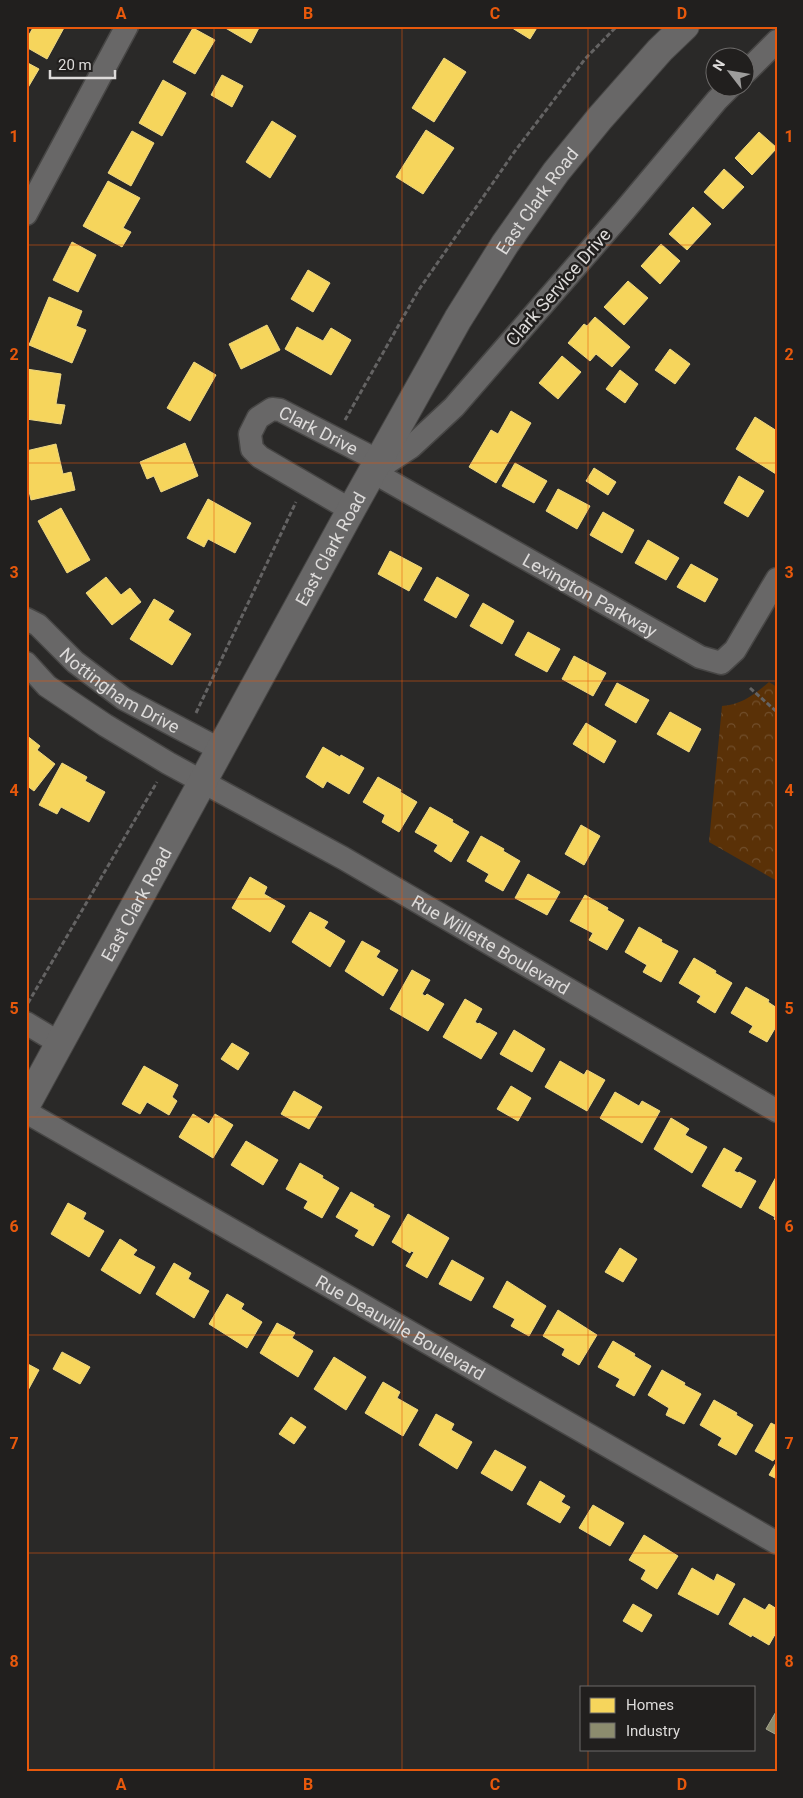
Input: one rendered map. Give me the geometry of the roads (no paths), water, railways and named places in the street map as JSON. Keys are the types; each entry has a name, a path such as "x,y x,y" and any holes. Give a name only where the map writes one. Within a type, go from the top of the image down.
{"main road":[{"name":"East Clark Road","path":"26,1105 351,510 458,319 510,236 556,172 600,118 660,50 685,26"}],"street":[{"path":"26,214 127,26"},
{"path":"756,62 777,41"},
{"name":"Clark Service Drive","path":"376,467 411,447 454,407 624,211 718,98"},
{"name":"Clark Drive","path":"351,510 303,483 256,453 252,449 250,434 258,418 272,409 280,410 376,467"},
{"name":"Lexington Parkway","path":"376,467 700,657 721,663 735,650 777,580"},
{"name":"Nottingham Drive","path":"26,619 38,625 75,662 124,699 221,750"},
{"name":"Nottingham Drive","path":"26,663 48,686 105,725 203,782"},
{"name":"Rue Willette Boulevard","path":"203,782 342,858 777,1111"},
{"path":"26,1023 61,1044"},
{"name":"Rue Deauville Boulevard","path":"26,1112 777,1543"}]}
